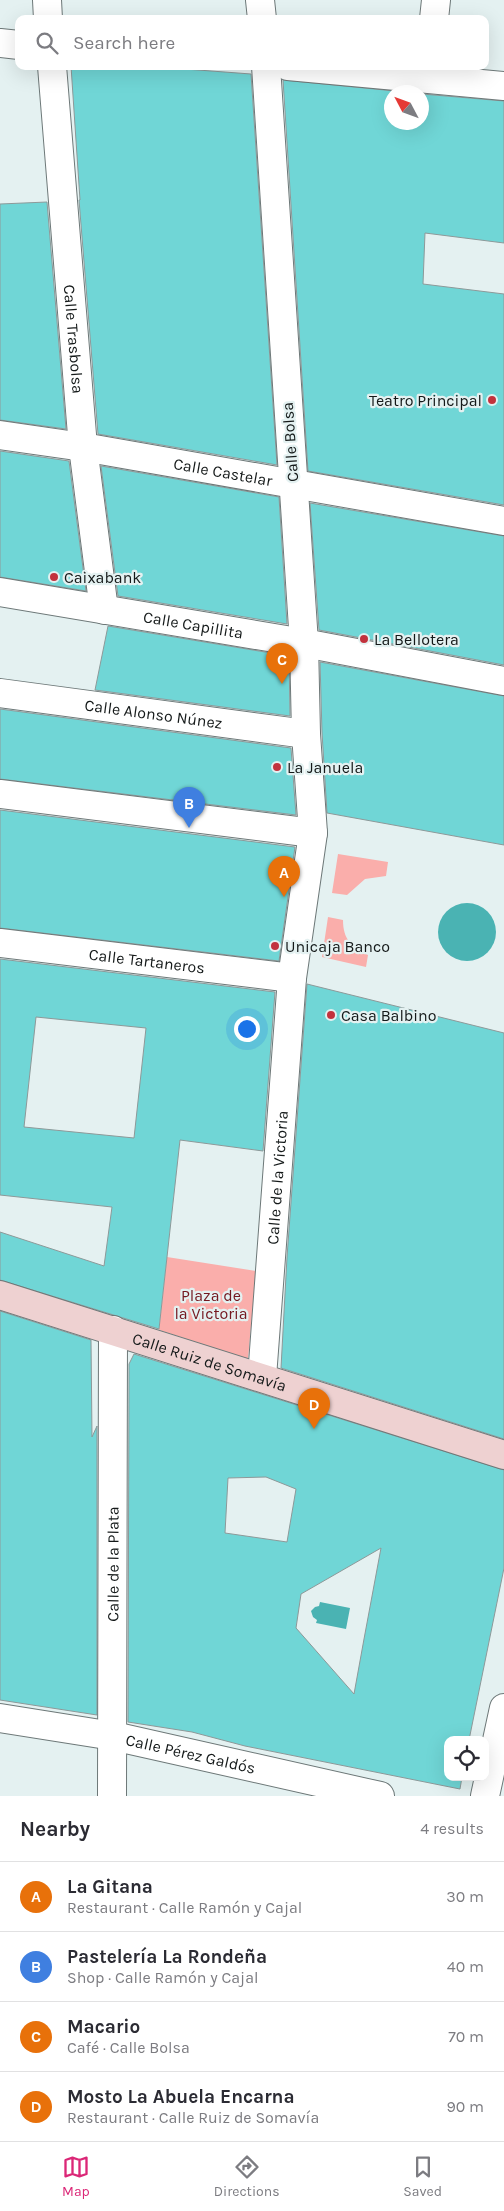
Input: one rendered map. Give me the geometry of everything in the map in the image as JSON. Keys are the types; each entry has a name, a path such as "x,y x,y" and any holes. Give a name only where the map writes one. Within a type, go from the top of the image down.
{"street":[{"path":"47,0 48,15"},
{"path":"260,0 262,15"},
{"path":"434,15 436,0"},
{"path":"0,43 15,45"},
{"name":"Calle Trasbolsa","path":"52,70 83,447 104,610"},
{"name":"Calle Bolsa","path":"266,70 292,484 304,643 306,734 313,826"},
{"path":"368,70 428,73 504,86"},
{"name":"Calle Castelar","path":"0,435 83,447 504,521"},
{"name":"Calle Capillita","path":"0,592 304,643 504,682"},
{"name":"Calle Alonso Núnez","path":"0,693 306,734"},
{"path":"0,794 313,826"},
{"name":"Calle de la Victoria","path":"262,1377 292,978 313,826"},
{"name":"Calle Tartaneros","path":"0,943 292,978"},
{"name":"Calle Ruiz de Somavía","path":"0,1295 504,1455"},
{"name":"Calle de la Plata","path":"112,1330 112,1796"},
{"path":"485,1796 504,1708"},
{"name":"Calle Pérez Galdós","path":"0,1718 113,1736 380,1796"}],"green space":[{"path":"338,854 388,862 386,876 365,879 347,895 332,893"},
{"path":"328,917 343,920 343,927 349,942 368,955 366,967 322,957"},
{"name":"Plaza de la Victoria","path":"167,1257 256,1271 248,1359 159,1330"}],"water":[{"path":"461,903 473,903 488,911 496,926 496,938 488,953 473,961 461,961 446,953 438,938 438,926 446,911"},
{"path":"320,1602 350,1608 346,1629 316,1623 317,1620 313,1617 311,1611 319,1606"}],"building":[{"path":"71,70 198,70 251,74 277,465 98,434"},
{"path":"283,80 384,90 384,130 429,130 429,95 504,101 504,243 425,233 423,284 504,294 504,505 308,471"},
{"path":"47,202 66,429 0,420 0,204"},
{"path":"0,451 69,461 86,591 0,577"},
{"path":"101,466 279,497 287,624 118,596"},
{"path":"310,503 504,536 504,665 319,630"},
{"path":"108,626 289,656 290,716 95,690"},
{"path":"320,662 504,696 504,845 327,813"},
{"path":"0,709 291,748 296,815 0,779"},
{"path":"0,810 295,847 279,961 0,928"},
{"path":"0,959 275,992 263,1151 180,1140 159,1329 0,1280 0,1232 104,1266 112,1207 0,1195","holes":["36,1017 146,1028 134,1138 24,1127"]},
{"path":"307,984 504,1033 504,1439 281,1368 287,1257"},
{"path":"0,1311 91,1340 92,1437 97,1426 97,1715 0,1700"},
{"path":"134,1354 504,1470 504,1568 470,1736 444,1736 444,1781 461,1781 460,1789 245,1746 192,1732 128,1722 129,1364","holes":["266,1477 296,1489 287,1542 225,1533 228,1478","381,1548 354,1694 296,1628 301,1594"]}],"place":[{"name":"Teatro Principal","path":"492,400"},
{"name":"Caixabank","path":"54,577"},
{"name":"La Bellotera","path":"364,639"},
{"name":"Macario","path":"282,684"},
{"name":"La Januela","path":"277,767"},
{"name":"Pastelería La Rondeña","path":"189,828"},
{"name":"La Gitana","path":"284,897"},
{"name":"Unicaja Banco","path":"275,946"},
{"name":"Casa Balbino","path":"331,1015"},
{"name":"Mosto La Abuela Encarna","path":"314,1429"}]}
